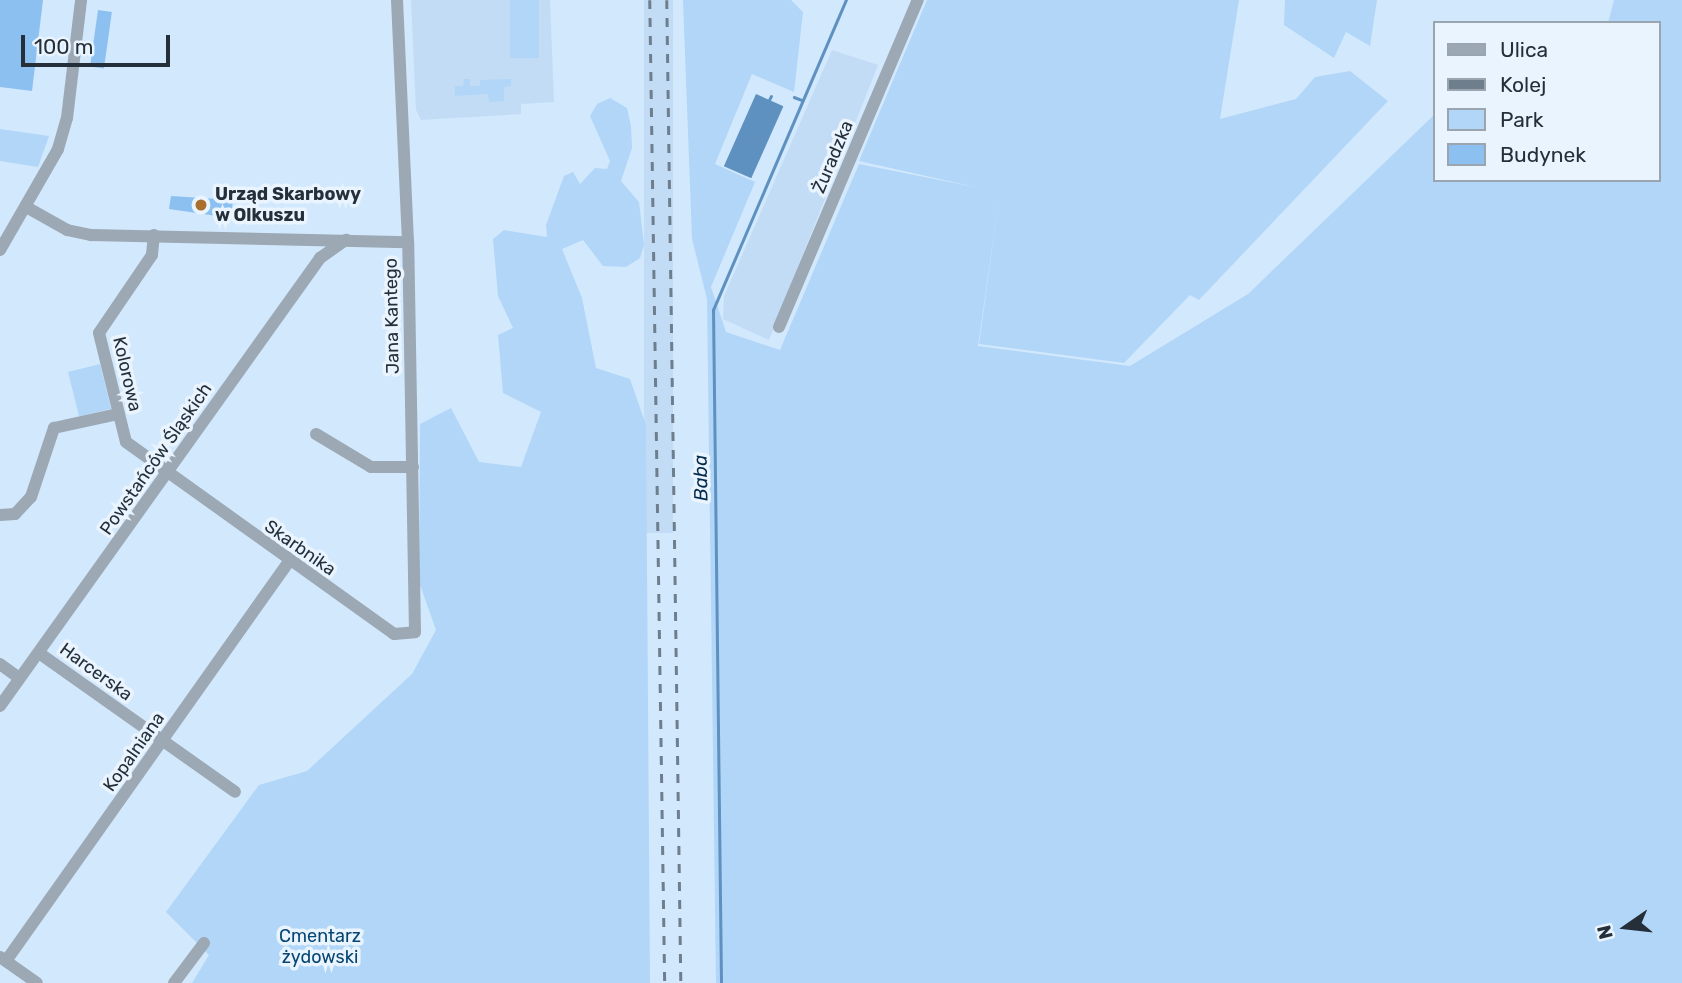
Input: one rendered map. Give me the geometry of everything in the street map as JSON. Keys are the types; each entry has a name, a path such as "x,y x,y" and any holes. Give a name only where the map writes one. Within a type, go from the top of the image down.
{"street":[{"path":"0,250 28,208 67,118 81,0"},
{"name":"Jana Kantego","path":"397,0 408,242 415,632"},
{"name":"Żuradzka","path":"779,327 918,0"},
{"path":"28,208 79,234 408,242"},
{"name":"Kolorowa","path":"154,235 152,255 99,332 125,442 167,475"},
{"name":"Powstańców Śląskich","path":"0,706 320,258 346,240"},
{"path":"0,514 15,514 31,497 54,428 118,414"},
{"path":"316,434 362,464 412,467"},
{"name":"Skarbnika","path":"167,475 394,634 415,632"},
{"name":"Kopalniana","path":"3,959 162,742 289,562"},
{"name":"Harcerska","path":"39,653 235,792"},
{"path":"0,664 19,678"},
{"path":"174,983 204,943"},
{"path":"3,959 37,983"}],"shaded area":[{"path":"411,0 550,0 554,102 521,104 521,114 421,120 416,110"},
{"path":"644,0 673,0 673,533 644,533"},
{"path":"832,50 878,65 769,340 723,319 724,296"},
{"path":"756,94 783,106 751,178 724,166"}],"green space":[{"path":"510,0 539,0 539,58 510,58"},
{"path":"683,0 791,0 803,12 794,92 752,74 715,164 755,182 711,287 726,332 780,350 859,164 980,188 859,161 927,0 1239,0 1220,119 1296,99 1315,77 1350,71 1388,101 1199,300 1190,295 1124,363 979,344 1000,192 978,346 1130,366 1248,294 1434,115 1434,182 1661,182 1661,21 1609,21 1614,0 1682,0 1682,983 716,983 707,299 692,239"},
{"path":"1285,0 1377,0 1370,46 1346,32 1334,58 1284,25"},
{"path":"464,79 470,79 470,86 480,86 480,80 511,79 511,86 504,87 504,101 489,102 488,94 455,96 455,86 463,86"},
{"name":"Cmentarz żydowski","path":"610,98 627,108 631,126 632,148 621,181 639,202 644,245 640,258 626,267 603,266 583,240 562,249 582,298 596,368 630,379 646,425 650,983 192,983 209,955 166,912 259,785 307,771 412,674 436,630 419,582 420,424 451,408 479,462 521,467 541,412 503,393 498,335 513,328 498,296 493,239 504,230 547,237 546,225 564,176 573,172 580,184 595,168 607,169 610,161 590,116 597,104"},
{"path":"0,129 49,136 38,167 0,161"},
{"path":"100,364 111,409 79,417 68,372"}],"building":[{"path":"0,0 43,0 32,91 0,87"},
{"path":"98,10 112,12 104,68 90,66"},
{"name":"Urząd Skarbowy w Olkuszu","path":"171,196 233,200 231,218 169,209"}],"waterway":[{"name":"Baba","path":"721,983 713,310 846,0"},
{"path":"769,100 771,96"},
{"path":"794,97 802,100"}],"railway":[{"path":"650,0 665,983"},
{"path":"667,0 681,983"}],"place":[{"name":"Urząd Skarbowy w Olkuszu","path":"201,205"}]}
